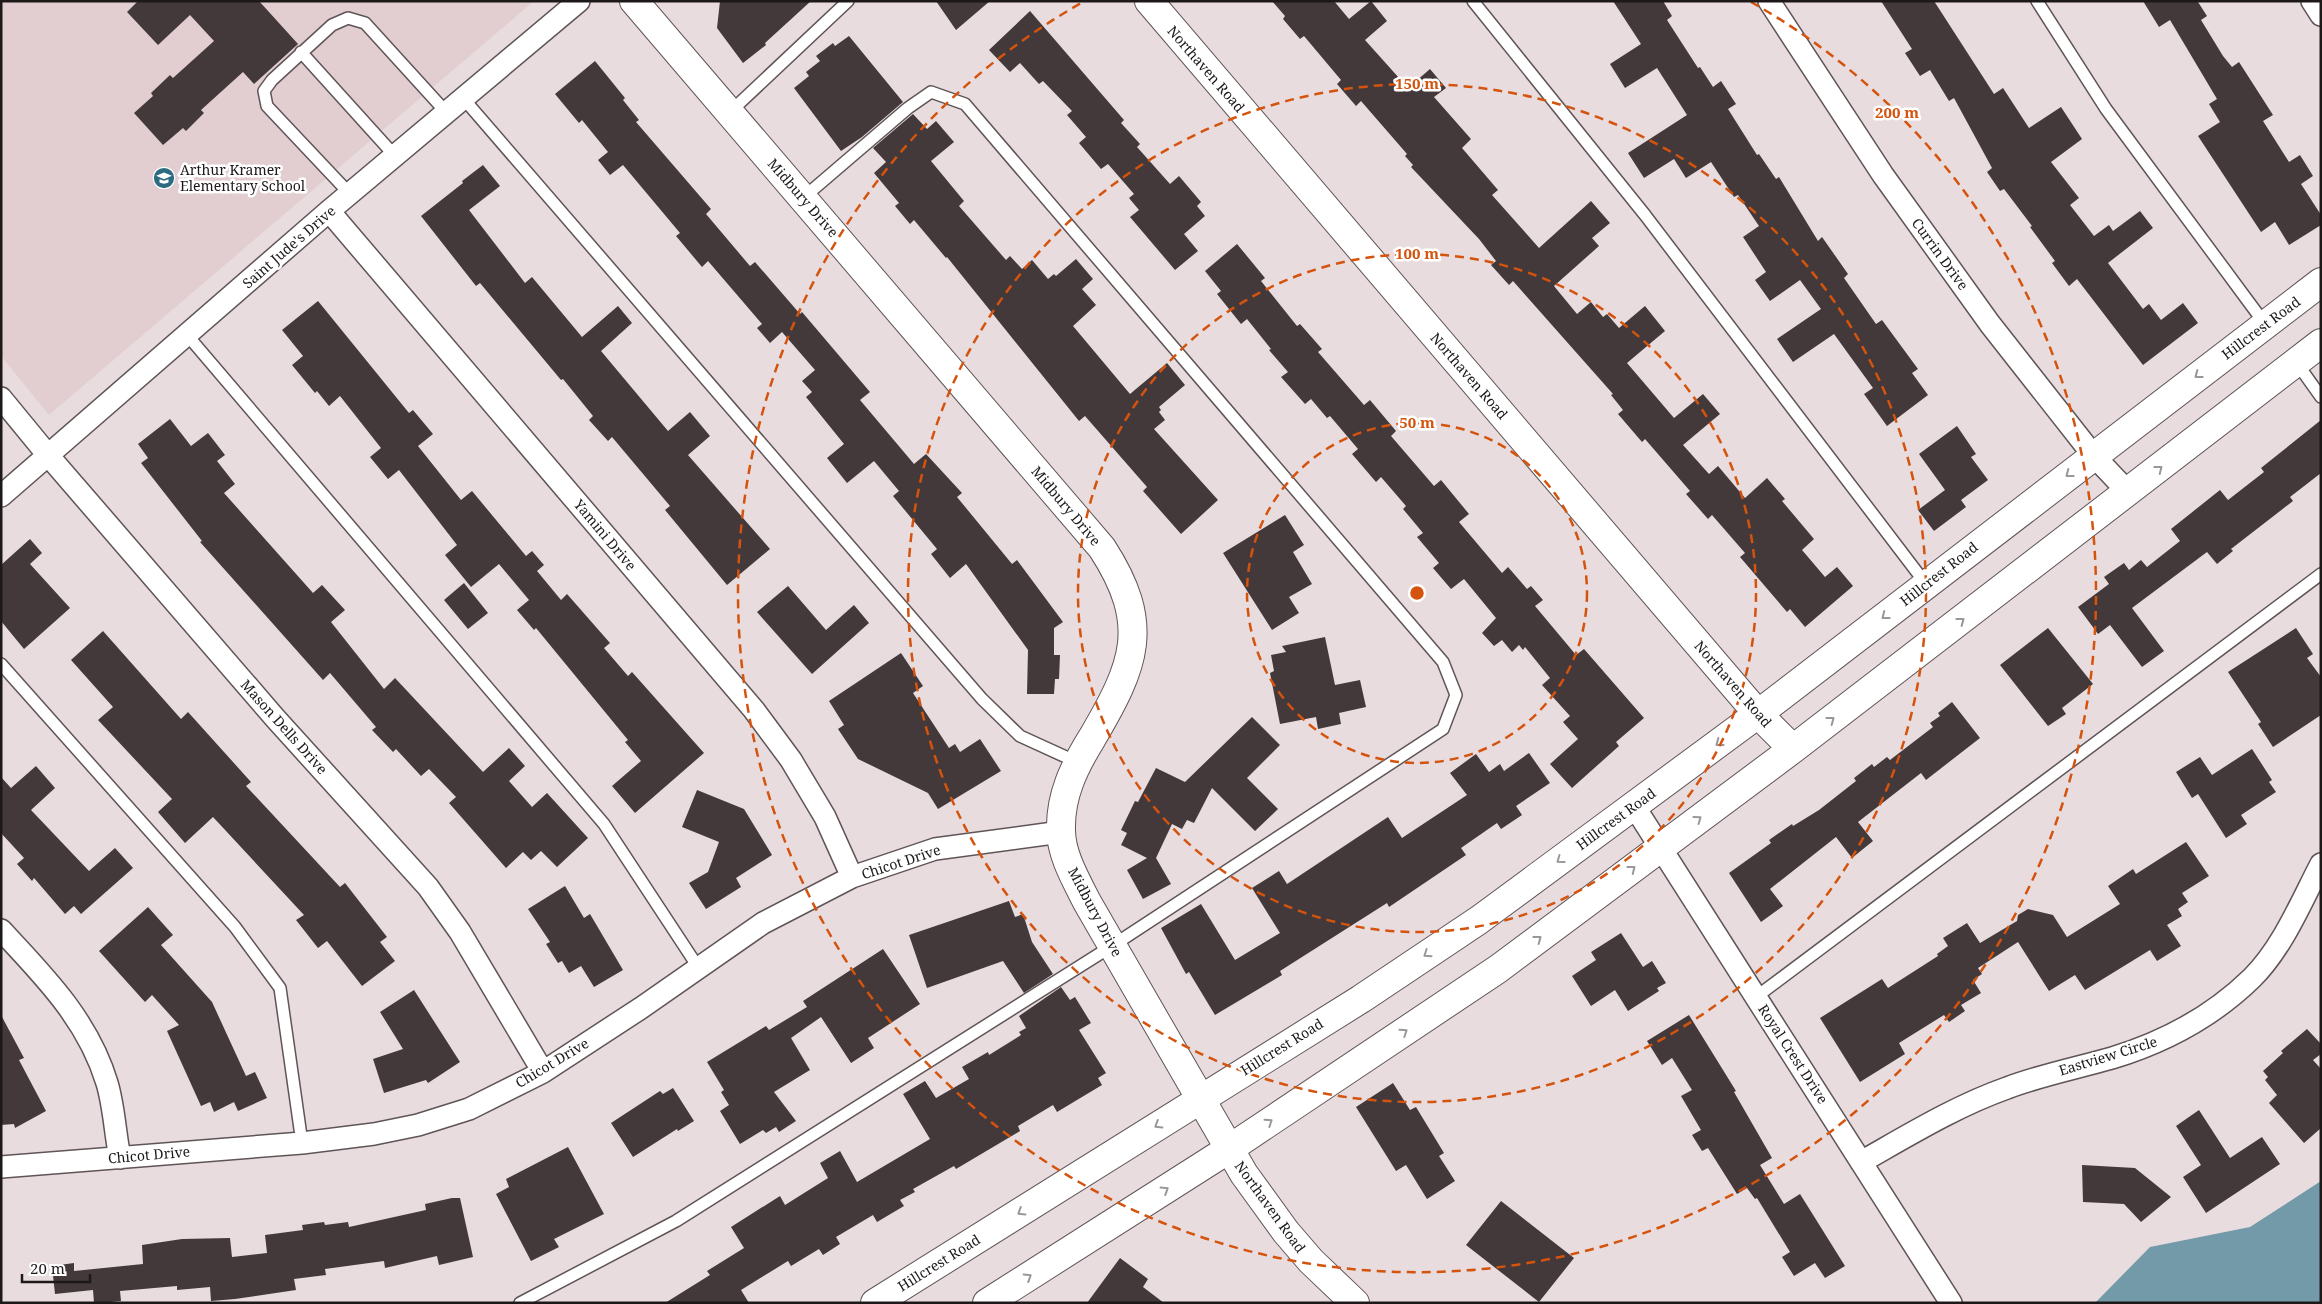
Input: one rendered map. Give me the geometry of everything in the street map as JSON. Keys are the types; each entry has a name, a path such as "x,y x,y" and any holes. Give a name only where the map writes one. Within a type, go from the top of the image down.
{"main road":[{"name":"Midbury Drive","path":"634,1 1102,548 1118,572 1128,597 1132,626 1132,653 1115,699 1077,762 1063,803 1061,832 1069,864 1087,902 1200,1099"},
{"name":"Northaven Road","path":"1149,1 1758,714 1793,749"},
{"name":"Hillcrest Road","path":"875,1303 1385,983 1479,920 1758,714 2093,455 2321,282"},
{"path":"987,1303 1229,1149 1498,969 1793,749 2321,343"},
{"name":"Northaven Road","path":"1200,1099 1229,1149 1286,1232 1311,1262 1355,1303"}],"street":[{"name":"Saint Jude's Drive","path":"1,496 47,454 188,336 462,98 579,1"},
{"name":"Currin Drive","path":"1769,1 1883,175 1990,324 2093,455 2129,492"},
{"path":"2312,1 2321,15"},
{"name":"Yamini Drive","path":"329,212 754,710 791,760 825,817 852,877"},
{"name":"Mason Dells Drive","path":"1,398 275,718 428,887 460,932 543,1072"},
{"name":"Royal Crest Drive","path":"1634,806 1659,848 1951,1303"},
{"name":"Chicot Drive","path":"1,1167 302,1143 374,1134 418,1125 469,1109 543,1072 641,1008 764,923 852,877 935,849 1061,832"},
{"name":"Eastview Circle","path":"1862,1162 1961,1107 2004,1089 2031,1079 2114,1057 2150,1044 2190,1026 2223,1003 2253,977 2279,944 2321,864"},
{"path":"1,930 54,987 76,1016 94,1051 107,1083 120,1158"}],"lane":[{"path":"730,113 848,1"},
{"path":"1473,1 1644,215 1926,584"},
{"path":"2037,1 2106,109 2265,324"},
{"path":"350,194 267,106 264,91 272,80 332,24 348,18 364,24 446,112"},
{"path":"301,52 395,156"},
{"path":"520,1303 676,1221 1112,946 1444,729 1456,695 1443,662 965,104 931,92 908,108 803,198"},
{"path":"462,98 982,699 1020,736 1077,762"},
{"path":"188,336 604,824 698,967"},
{"path":"2296,362 2321,397"},
{"path":"1756,997 2321,574"},
{"path":"1,664 235,927 280,988 302,1143"}],"shaded area":[{"name":"Arthur Kramer Elementary School","path":"1,1 534,1 49,415 1,356"}],"water":[{"path":"2321,1181 2321,1303 2095,1303 2150,1247 2250,1227"}],"building":[{"path":"138,1 259,1 298,44 254,84 243,72 201,110 204,113 186,131 183,128 163,145 134,113 153,96 151,93 170,75 173,78 214,41 190,15 158,45 127,12"},
{"path":"720,1 811,1 765,43 766,45 743,63 717,28"},
{"path":"936,1 990,1 956,30"},
{"path":"1272,1 1334,1 1349,19 1371,1 1387,21 1365,40 1408,88 1430,69 1446,88 1434,97 1471,139 1462,148 1498,190 1492,195 1539,248 1591,201 1610,223 1592,238 1599,246 1554,286 1577,314 1591,302 1603,317 1607,314 1619,328 1645,306 1665,331 1627,363 1674,418 1703,394 1720,414 1683,445 1709,474 1718,466 1745,498 1767,478 1785,499 1782,501 1814,539 1802,550 1825,577 1837,567 1853,586 1805,627 1790,609 1787,612 1740,557 1745,553 1712,515 1708,519 1686,494 1690,491 1645,439 1642,442 1618,414 1623,410 1611,395 1613,394 1513,281 1509,285 1491,265 1496,261 1479,239 1411,167 1413,165 1405,156 1407,154 1361,101 1356,106 1337,84 1341,80 1304,36 1300,39 1283,19 1285,16"},
{"path":"1613,1 1663,1 1672,16 1667,20 1698,68 1700,67 1713,87 1721,81 1736,104 1728,109 1757,155 1759,154 1776,179 1779,177 1818,241 1822,237 1848,274 1844,278 1876,324 1882,320 1918,369 1912,373 1928,395 1887,426 1864,394 1873,388 1834,334 1793,362 1777,339 1821,309 1800,280 1770,301 1755,280 1766,272 1743,237 1759,226 1738,195 1734,197 1711,162 1686,178 1674,159 1644,178 1628,153 1687,115 1657,68 1625,88 1610,64 1641,44"},
{"path":"1881,1 1934,1 1994,94 2003,88 2029,128 2061,107 2082,139 2051,162 2079,198 2070,205 2094,236 2109,225 2113,231 2140,211 2153,228 2108,263 2143,309 2149,304 2161,320 2183,303 2198,323 2143,365 2077,279 2069,286 2052,263 2055,261 2030,227 2032,226 2004,189 2000,191 1987,172 1992,168 1954,98 1949,101 1930,70 1920,76 1905,53 1912,49"},
{"path":"2143,1 2200,1 2198,2 2207,16 2201,20 2223,56 2232,67 2239,62 2273,115 2263,121 2289,162 2300,155 2313,176 2301,184 2321,215 2321,225 2289,245 2275,222 2261,232 2198,136 2220,122 2209,104 2217,99 2170,20 2159,27"},
{"path":"1030,11 1124,120 1121,123 1140,144 1137,147 1170,184 1179,176 1201,202 1197,206 1205,216 1184,234 1198,251 1175,270 1130,217 1139,210 1129,198 1134,194 1108,164 1101,169 1079,143 1086,137 1067,115 1072,111 1043,81 1039,84 1020,63 1010,72 989,50"},
{"path":"849,36 903,102 862,137 841,151 794,88 809,76 806,72 820,61 816,56 833,43 835,46"},
{"path":"595,61 625,98 623,100 639,120 636,122 711,209 706,214 750,266 755,262 800,314 802,312 870,392 860,400 914,464 926,454 962,493 957,497 1012,564 1017,560 1063,622 1054,628 1054,655 1060,655 1059,679 1055,679 1054,694 1027,694 1028,650 966,564 950,578 931,554 937,549 893,496 899,491 874,461 847,483 827,458 844,444 806,397 812,392 802,381 815,370 782,332 770,343 757,328 762,324 708,261 702,267 676,236 680,233 623,165 610,175 598,160 608,152 582,120 579,123 555,94"},
{"path":"913,114 927,129 936,121 954,142 931,161 964,201 959,206 1006,260 1010,256 1022,269 1032,260 1048,279 1054,274 1056,276 1076,259 1093,279 1082,289 1096,305 1073,326 1130,394 1167,363 1185,385 1159,407 1161,410 1159,412 1165,420 1154,429 1218,500 1181,534 1143,491 1147,487 1085,416 1079,421 947,257 914,220 910,224 895,206 899,203 874,173 886,162 873,148"},
{"path":"483,165 500,186 469,210 525,283 532,277 582,337 618,306 632,323 601,351 668,431 690,412 710,436 688,455 770,549 727,585 665,510 670,506 612,437 608,441 589,420 593,416 563,379 561,380 480,283 476,286 421,216"},
{"path":"1237,244 1265,278 1261,281 1297,326 1300,324 1322,349 1318,352 1364,405 1370,400 1396,431 1391,436 1434,486 1441,480 1469,514 1459,522 1502,573 1508,567 1527,589 1531,586 1543,600 1535,606 1576,655 1584,649 1644,718 1616,742 1619,746 1572,788 1550,764 1578,739 1563,722 1570,716 1542,685 1550,678 1525,647 1523,650 1519,645 1512,652 1502,640 1494,646 1482,633 1496,618 1464,579 1451,589 1433,568 1439,563 1417,537 1423,533 1403,509 1406,506 1381,477 1376,482 1352,454 1358,449 1330,416 1327,418 1311,399 1305,404 1281,377 1288,372 1269,350 1271,349 1247,319 1241,324 1217,294 1221,291 1205,271"},
{"path":"318,301 409,413 413,410 433,434 418,446 461,500 472,491 526,556 532,551 544,565 537,571 561,600 567,594 610,643 604,648 628,676 632,672 704,753 635,813 612,786 641,761 625,742 628,740 536,628 534,630 517,610 529,600 499,564 471,587 445,555 457,545 399,470 388,479 370,457 381,448 340,396 329,406 317,391 315,393 292,365 303,356 282,330"},
{"path":"170,419 191,446 208,433 225,455 217,461 235,484 224,493 313,593 322,585 345,610 331,622 384,689 395,678 483,772 509,748 525,766 509,781 532,807 547,793 588,838 557,867 541,851 531,860 523,852 506,868 449,803 456,797 429,769 421,776 396,749 393,752 372,730 376,727 330,673 323,680 200,542 202,541 141,463 148,458 138,444"},
{"path":"2321,420 2321,473 2290,497 2293,501 2231,549 2233,551 2217,564 2207,552 2132,608 2164,651 2142,667 2110,625 2098,634 2078,607 2109,584 2104,577 2124,563 2129,570 2141,560 2147,567 2180,541 2171,529 2220,490 2228,500 2264,472 2261,468"},
{"path":"1957,426 1976,454 1971,457 1988,480 1961,500 1966,507 1934,531 1918,510 1945,490 1919,454"},
{"path":"1285,515 1304,545 1293,552 1312,584 1289,597 1299,613 1272,630 1223,553"},
{"path":"30,539 42,553 30,564 70,608 24,649 1,621 1,565"},
{"path":"464,583 488,613 468,629 444,600"},
{"path":"788,586 826,630 854,605 869,623 812,674 757,612"},
{"path":"2048,628 2093,684 2062,708 2066,714 2048,726 2000,665"},
{"path":"2296,628 2313,654 2307,658 2321,677 2321,715 2273,747 2258,724 2261,722 2228,672"},
{"path":"103,631 181,719 188,712 251,782 246,786 340,887 345,883 387,937 380,942 395,961 362,986 327,941 318,948 296,920 304,915 213,817 185,843 158,812 172,799 98,720 113,707 71,660"},
{"path":"1325,637 1335,685 1360,680 1366,707 1339,713 1341,724 1318,729 1316,717 1280,724 1270,673 1274,671 1271,655 1286,652 1282,646"},
{"path":"901,653 923,686 913,693 949,748 955,744 960,752 980,739 1001,771 938,809 928,793 858,759 838,729 844,725 829,701"},
{"path":"1952,702 1980,738 1926,780 1921,773 1858,822 1873,841 1852,858 1836,837 1770,889 1783,906 1761,922 1729,873 1771,843 1769,840 1792,824 1793,826 1819,810 1856,781 1854,778 1872,764 1874,767 1887,757 1890,760 1933,727 1930,723 1940,716 1938,713"},
{"path":"1252,717 1280,745 1247,778 1278,809 1255,831 1212,788 1194,823 1187,820 1182,829 1172,824 1156,858 1171,884 1143,899 1127,870 1147,858 1121,845 1127,833 1121,830 1135,801 1138,802 1156,768 1185,782"},
{"path":"2252,749 2272,780 2269,782 2276,792 2241,815 2247,824 2226,838 2198,794 2192,798 2176,772 2200,757 2212,775"},
{"path":"1529,753 1550,783 1516,806 1522,815 1501,829 1497,823 1461,848 1466,855 1389,907 1387,903 1280,971 1282,975 1215,1015 1189,972 1186,974 1161,928 1201,904 1235,960 1280,933 1252,888 1279,871 1287,884 1388,817 1402,838 1467,795 1450,773 1476,754 1489,772 1500,764 1504,771"},
{"path":"36,766 55,788 31,810 89,871 115,848 133,868 81,914 74,906 65,914 34,878 32,881 17,864 24,858 1,833 1,777 11,788"},
{"path":"697,790 744,809 772,855 736,878 741,887 706,909 689,883 708,872 719,842 682,827"},
{"path":"2186,842 2209,876 2182,893 2188,902 2178,909 2182,916 2167,925 2181,946 2157,961 2150,950 2085,990 2075,975 2049,991 2018,942 1978,968 1982,974 1973,980 1981,993 1961,1005 1965,1011 1949,1022 1944,1015 1899,1043 1905,1054 1860,1082 1820,1018 1882,979 1888,988 1938,956 1937,954 1948,946 1943,938 1967,923 1980,943 2017,921 2018,915 2028,909 2053,915 2067,937 2120,904 2108,886 2133,869 2136,874"},
{"path":"565,886 584,918 590,914 623,970 594,987 581,966 569,973 562,961 558,963 546,944 550,942 528,909"},
{"path":"1009,901 1015,917 1023,914 1032,942 1053,974 1024,993 1003,961 927,988 909,935"},
{"path":"148,907 173,935 161,945 212,1002 246,1076 255,1072 267,1098 238,1111 234,1102 214,1112 210,1102 201,1106 167,1031 179,1025 152,995 145,1002 99,951"},
{"path":"1621,933 1643,967 1652,961 1666,983 1657,988 1659,991 1628,1011 1615,990 1591,1006 1572,976 1596,960 1591,952"},
{"path":"883,949 920,1004 868,1038 874,1048 851,1063 821,1017 791,1038 810,1070 774,1092 796,1121 779,1132 776,1127 766,1133 763,1130 740,1144 720,1111 729,1105 721,1092 724,1090 707,1062 766,1026 769,1030 807,1007 803,1001"},
{"path":"1061,987 1070,1000 1075,997 1091,1023 1079,1030 1106,1073 1098,1078 1102,1085 1057,1112 1053,1105 1018,1126 1020,1131 956,1169 954,1166 913,1189 915,1192 900,1200 904,1206 877,1222 873,1215 836,1237 840,1244 823,1255 819,1249 791,1266 788,1261 741,1290 749,1303 665,1303 710,1275 707,1271 744,1248 731,1227 780,1196 785,1205 828,1178 820,1163 840,1151 857,1182 930,1139 903,1094 925,1081 936,1098 969,1079 962,1067 988,1052 989,1055 1021,1035 1019,1032 1026,1028 1019,1016"},
{"path":"414,990 460,1062 428,1083 426,1080 384,1093 373,1059 403,1049 380,1012"},
{"path":"1,1015 24,1058 19,1060 46,1111 15,1128 14,1124 1,1125"},
{"path":"1689,1015 1736,1091 1734,1092 1772,1158 1760,1165 1784,1204 1800,1194 1845,1266 1825,1278 1815,1263 1794,1276 1782,1257 1790,1252 1757,1198 1755,1199 1747,1188 1737,1194 1708,1148 1702,1151 1692,1135 1701,1130 1681,1096 1692,1090 1672,1058 1662,1065 1647,1041"},
{"path":"2307,1029 2321,1044 2321,1054 2313,1060 2321,1069 2321,1128 2304,1143 2269,1103 2277,1095 2265,1080 2268,1077 2263,1071 2283,1053 2281,1051"},
{"path":"1393,1083 1410,1110 1416,1107 1444,1153 1439,1156 1455,1181 1427,1199 1406,1165 1396,1171 1356,1107"},
{"path":"673,1088 694,1121 678,1131 677,1129 633,1157 611,1123 660,1091 663,1094"},
{"path":"2199,1110 2230,1158 2262,1137 2280,1164 2206,1213 2183,1177 2201,1165 2176,1126"},
{"path":"568,1147 604,1214 554,1239 559,1247 531,1261 496,1194 509,1187 506,1179"},
{"path":"2082,1165 2135,1168 2171,1197 2141,1222 2124,1204 2083,1202"},
{"path":"460,1198 473,1257 439,1265 437,1256 385,1268 384,1261 325,1269 326,1275 294,1279 296,1290 235,1299 211,1301 210,1287 177,1290 177,1286 120,1291 121,1301 101,1303 94,1303 93,1290 55,1294 52,1266 74,1263 74,1271 143,1264 142,1245 182,1239 230,1238 232,1257 267,1253 265,1235 303,1230 302,1225 324,1222 325,1225 348,1222 349,1227 426,1210 425,1204"},
{"path":"1501,1201 1574,1258 1539,1302 1466,1245"},
{"path":"1120,1258 1148,1279 1143,1287 1164,1303 1087,1303"}],"place":[{"name":"Arthur Kramer Elementary School","path":"164,178"}]}
